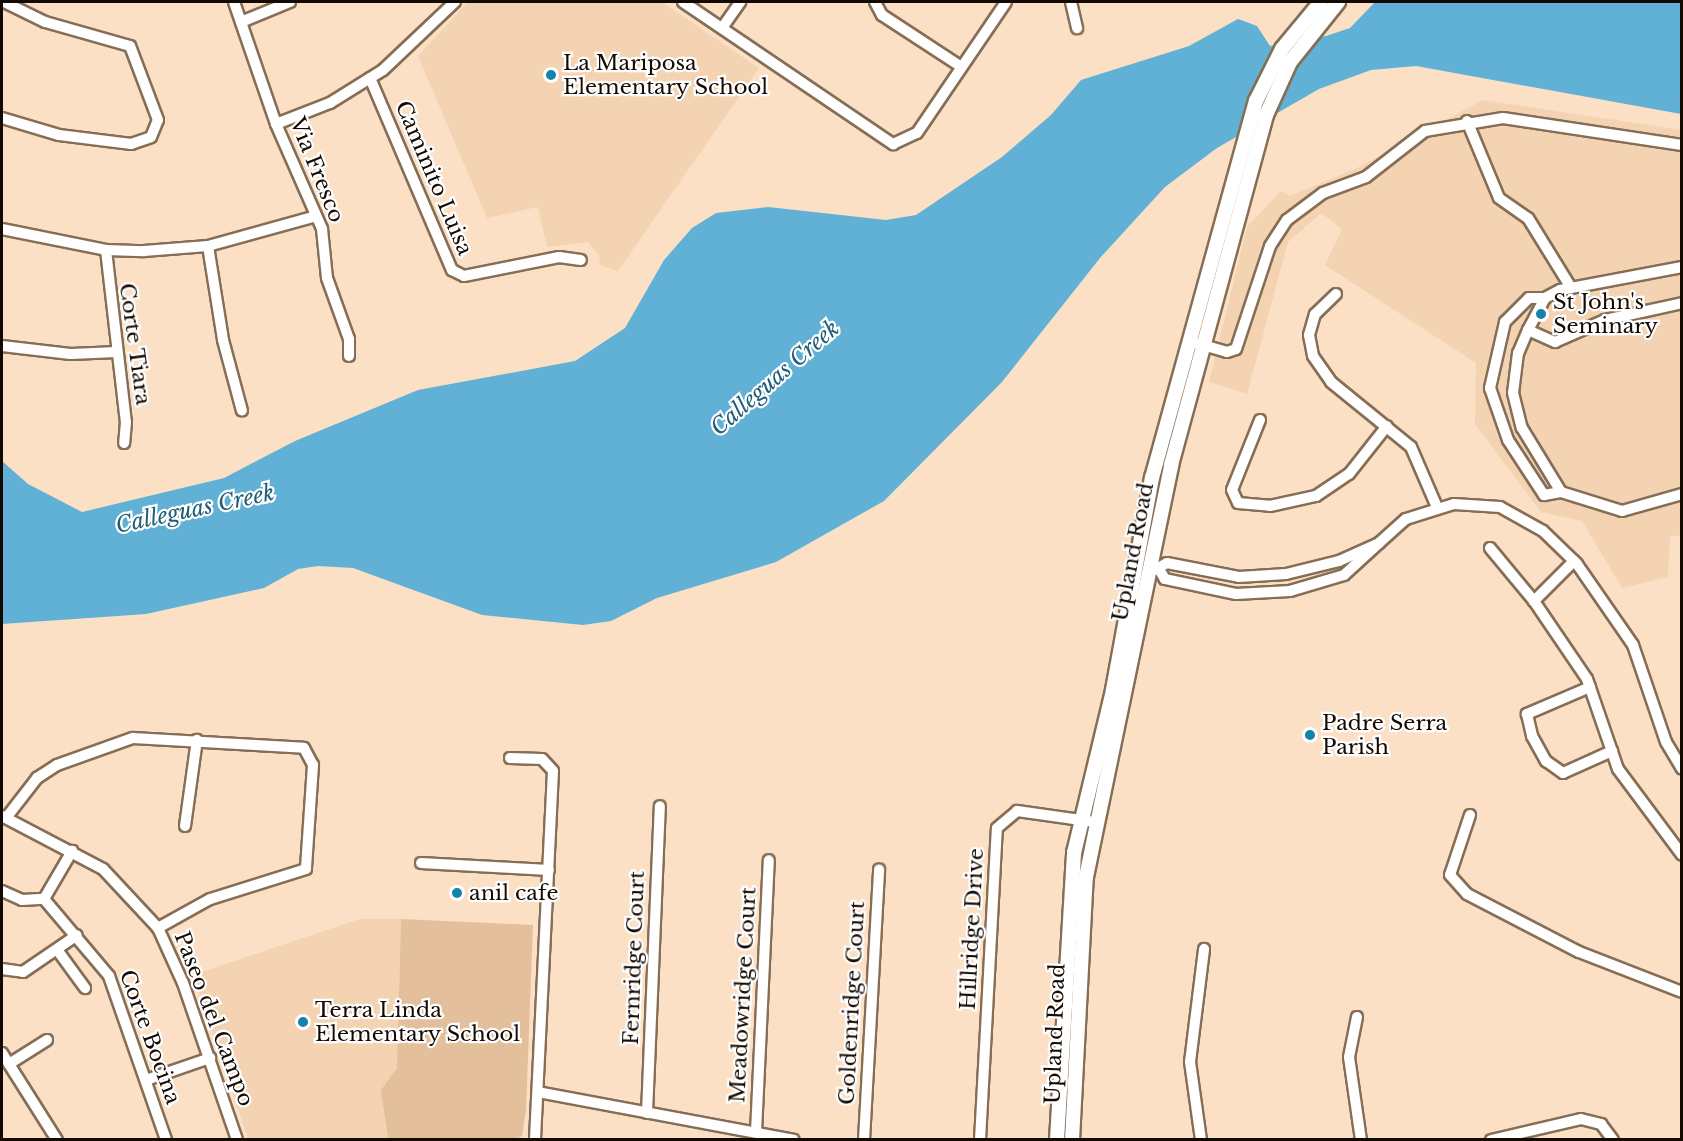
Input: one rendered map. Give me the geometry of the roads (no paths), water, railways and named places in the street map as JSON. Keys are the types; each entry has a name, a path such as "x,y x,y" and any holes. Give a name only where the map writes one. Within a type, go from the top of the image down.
{"main road":[{"name":"Upland Road","path":"1057,1140 1065,944 1080,819 1113,690 1152,478 1242,146 1263,84 1294,33 1320,2"},
{"name":"Upland Road","path":"1072,1140 1080,942 1095,822 1125,705 1167,485 1258,141 1279,82 1311,32 1338,2"}],"street":[{"path":"2,118 91,141 131,144 151,137 158,112 130,46 45,22 4,2"},
{"name":"Via Fresco","path":"234,2 276,124 316,216 349,356"},
{"path":"241,22 290,2"},
{"path":"276,124 330,103 370,78 413,47 455,2"},
{"path":"683,2 893,144 917,133 960,66 1006,2"},
{"path":"722,28 740,2"},
{"path":"875,2 882,15 960,66"},
{"path":"1071,2 1077,28"},
{"name":"Caminito Luisa","path":"370,78 452,270 464,276 559,257 581,260"},
{"path":"1189,341 1236,349 1278,232 1305,204 1377,169 1410,137 1467,122 1512,119 1682,146"},
{"path":"1467,122 1498,198 1528,218 1570,286"},
{"path":"2,230 106,250 208,246 316,216"},
{"path":"208,246 223,340 242,411"},
{"name":"Corte Tiara","path":"106,250 124,443"},
{"path":"1682,267 1570,286 1545,298 1529,298 1505,322 1490,388 1508,440 1544,495 1561,492 1622,511 1682,494"},
{"path":"1336,294 1315,314 1309,335 1313,356 1331,382 1411,447 1437,507"},
{"path":"1545,298 1518,353 1513,393 1522,428 1561,492"},
{"path":"1528,330 1555,342 1605,320 1682,303"},
{"path":"2,346 71,354 117,352"},
{"path":"1260,420 1232,490 1238,503 1270,506 1316,496 1348,474 1387,426"},
{"path":"1379,543 1339,561 1286,574 1239,577 1167,563 1158,568 1165,579 1236,594 1290,591 1344,574 1379,543 1406,519 1437,507 1500,507 1543,531 1574,561 1633,645 1663,734 1682,769"},
{"path":"1490,548 1570,648 1590,687 1612,751 1642,807 1682,855"},
{"path":"1534,601 1574,561"},
{"path":"1590,687 1527,714 1532,736 1546,761 1563,773 1612,751"},
{"path":"4,817 37,778 57,765 133,738 197,740 308,751 313,765 309,861 297,876 210,899 158,928"},
{"path":"185,826 197,740"},
{"path":"510,758 542,759 553,771 535,1140"},
{"name":"Fernridge Court","path":"647,1113 660,806"},
{"name":"Hillridge Drive","path":"980,1140 997,828 1017,811 1095,822"},
{"path":"1470,815 1450,875 1467,894 1579,952 1682,992"},
{"name":"Paseo del Campo","path":"4,817 72,851 115,879 158,928 210,1058 237,1140"},
{"path":"2,891 22,900 44,899 72,851"},
{"name":"Meadowridge Court","path":"756,1132 769,860"},
{"path":"421,863 549,870"},
{"name":"Goldenridge Court","path":"864,1140 879,870"},
{"name":"Corte Bocina","path":"44,899 77,935 109,976 166,1140"},
{"path":"2,969 22,972 58,951 77,935"},
{"path":"1201,1140 1190,1062 1204,949"},
{"path":"58,951 85,988"},
{"path":"1357,1017 1349,1064 1361,1140"},
{"path":"9,1064 47,1040"},
{"path":"2,1053 57,1140"},
{"path":"146,1080 210,1058"},
{"path":"538,1092 794,1140"},
{"path":"1491,1140 1581,1119 1601,1124 1613,1140"}],"water":[{"name":"Calleguas Creek","path":"1375,2 1681,2 1681,114 1416,66 1371,70 1319,89 1217,148 1165,187 1100,258 1002,382 884,501 776,562 657,598 611,621 583,625 482,615 353,568 318,566 298,569 264,588 146,614 2,624 2,461 28,484 82,512 224,478 295,441 418,390 575,361 625,328 664,260 692,228 716,213 768,207 886,220 916,215 1002,157 1051,115 1081,80 1189,46 1238,19 1257,26 1270,46 1326,36 1350,28"}],"place":[{"name":"La Mariposa Elementary School","path":"551,75"},
{"name":"St John's Seminary","path":"1541,314"},
{"name":"Padre Serra Parish","path":"1310,735"},
{"name":"anil cafe","path":"457,893"},
{"name":"Terra Linda Elementary School","path":"303,1022"}]}
